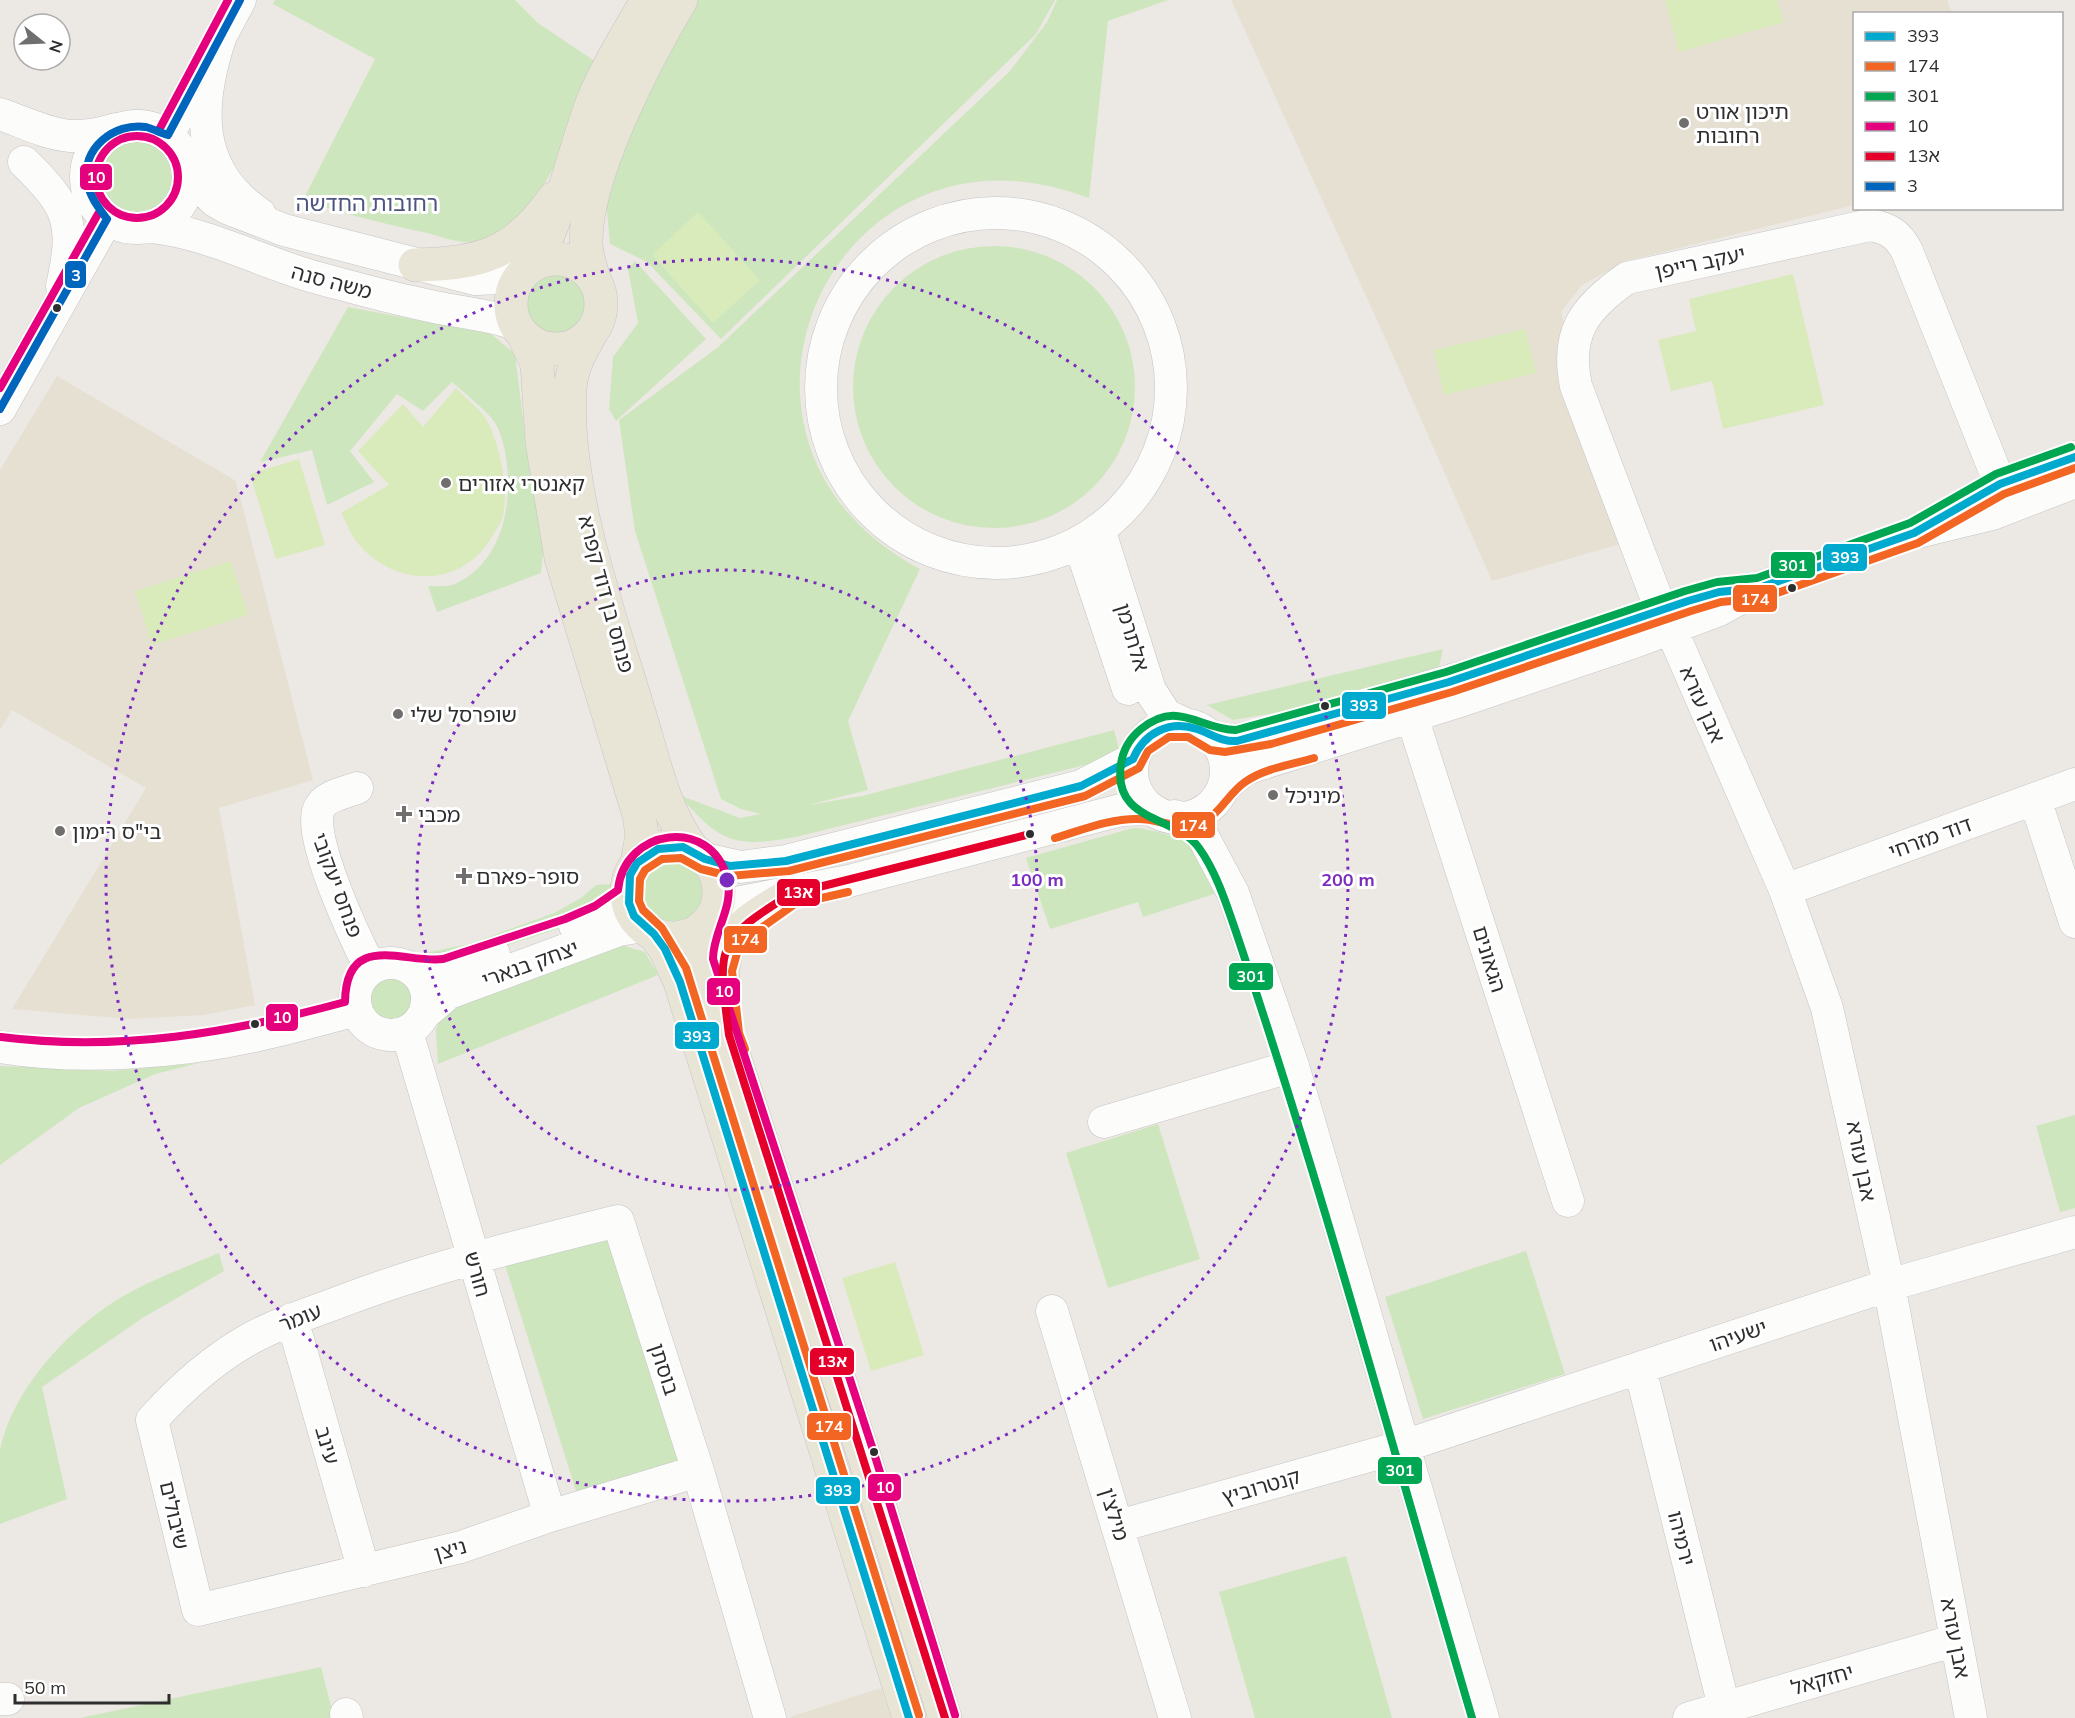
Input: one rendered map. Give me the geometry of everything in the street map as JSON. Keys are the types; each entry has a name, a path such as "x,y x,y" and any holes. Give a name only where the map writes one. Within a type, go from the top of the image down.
{"main road":[{"path":"415,266 456,265 482,258 516,240 544,212 556,195 571,161 595,96 647,0"},
{"path":"571,161 554,225 511,298 520,331 537,346 561,349 582,341 593,330 601,305 600,291 594,279 586,243 598,183 640,76 681,0"},
{"path":"529,268 561,258 574,262 594,279"},
{"name":"פנחס בן דוד קפרא","path":"593,330 573,368 570,386 571,434 580,490 602,590 664,793 684,838 700,855"},
{"name":"פנחס בן דוד קפרא","path":"520,331 537,364 546,477 561,558 639,815 642,835 637,863"},
{"path":"909,1718 680,982 665,950 634,916 628,896 630,875 637,863 658,849 671,846 700,855 712,868 719,891 702,948 703,961 729,1035 864,1456 945,1718"},
{"path":"729,1035 721,971 727,945 742,926 791,894"},
{"path":"648,930 677,938 699,930 710,918"}],"street":[{"path":"168,135 240,0"},
{"path":"220,38 208,74 204,97 207,135 213,157 221,173 237,194 255,211 284,230"},
{"path":"0,114 69,137 92,137 135,125 153,127 168,135 183,154 189,176 187,193 179,208 167,219 152,227 135,229 98,208 57,174 12,158"},
{"path":"0,409 44,331 98,208 86,182 87,165 93,150 117,129"},
{"path":"12,158 51,189 63,205 67,220 66,264 61,289 44,331"},
{"name":"משה סנה","path":"189,176 215,201 227,208 284,230 415,266 475,279 502,278 529,268"},
{"path":"985,212 1019,213 1052,221 1083,235 1110,255 1134,279 1152,308 1164,339 1170,369 1170,400 1162,440 1145,479 1132,498 1089,535 1061,551 1021,562 967,561 934,552 904,537 877,517 854,491 837,462 826,430 821,396 823,362 831,329 845,298 865,271 891,248 920,230 951,218 985,212"},
{"name":"יעקב רייפן","path":"1661,625 1576,386 1572,365 1575,333 1584,316 1607,291 1627,278 1870,225 1891,230 1907,250 2000,484"},
{"name":"משה סנה","path":"152,227 185,231 272,264 317,278 422,305 497,318 520,331"},
{"path":"1914,533 2000,484 2075,457"},
{"path":"710,918 741,902 791,894 1110,812 1199,812 1212,805 1222,791 1245,769 1412,717 1661,625 1719,592 1759,588 1914,533 1992,514 2075,483"},
{"name":"אלתרמן","path":"1089,535 1150,690 1166,715 1202,734"},
{"name":"אלתרמן","path":"1089,535 1140,719 1134,755"},
{"path":"700,855 741,867 786,861 1081,786 1119,769 1155,731 1167,726 1237,741 1661,625"},
{"name":"אבן עזרא","path":"1661,625 1785,890 1827,1008 1889,1285 1971,1718"},
{"name":"הגאונים","path":"1412,717 1568,1201"},
{"path":"1202,734 1225,756 1227,775 1218,815 1233,893 1293,1066 1483,1718"},
{"path":"1134,755 1134,788 1163,812 1201,833 1233,893"},
{"name":"דוד מזרחי","path":"1785,890 2075,784"},
{"name":"פנחס יעקובי","path":"357,788 328,800 320,806 315,825 330,875 371,969"},
{"path":"2035,800 2075,922"},
{"name":"יצחק בנארי","path":"411,969 436,970 455,967 586,922 616,906 628,896"},
{"name":"יצחק בנארי","path":"416,1023 449,993 619,930 648,930"},
{"path":"389,963 411,969 426,989 427,1002 416,1023 395,1036 382,1035 366,1026 356,1010 354,997 357,984 371,969 389,963"},
{"path":"0,1047 84,1053 193,1047 257,1036 356,1010"},
{"name":"חורש","path":"416,1023 473,1257 550,1516"},
{"path":"1104,1122 1293,1066"},
{"name":"בוסתן","path":"473,1257 618,1221 698,1471 770,1718"},
{"name":"ישעיהו","path":"1404,1446 1889,1285 2075,1232"},
{"name":"עומר","path":"152,1420 181,1388 245,1342 292,1319 368,1291 473,1257"},
{"name":"מילצ'ן","path":"1052,1311 1119,1526 1174,1718"},
{"name":"עינב","path":"292,1319 364,1571"},
{"name":"ירמיהו","path":"1640,1368 1724,1707"},
{"name":"שיבולים","path":"152,1420 198,1610"},
{"name":"קנטרוביץ","path":"1119,1526 1404,1446"},
{"name":"ניצן","path":"198,1610 461,1547 550,1516 698,1471"},
{"name":"יחזקאל","path":"1689,1718 1956,1640"}],"shaded area":[{"path":"1231,0 1947,0 1952,12 1853,12 1853,205 1626,261 1582,285 1561,312 1620,544 1492,581 1391,351"},
{"path":"57,376 236,481 313,780 219,808 255,1005 204,1015 130,1019 12,1009 146,788 12,710 0,730 0,470"},
{"path":"881,1688 891,1718 790,1718 790,1717"}],"green space":[{"path":"275,0 515,0 538,23 596,62 565,143 551,173 534,200 515,222 493,237 467,242 365,218 303,200 375,59 273,4"},
{"path":"698,0 1055,0 1036,34 721,339 647,262 610,244 605,188 634,119"},
{"path":"1057,0 1168,0 1108,21 1089,198 999,181 921,197 860,239 818,299 800,370 809,443 848,512 920,569 848,721 868,790 808,805 862,796 1114,730 1121,756 796,837 757,842 730,838 706,823 679,795 740,818 761,814 741,809 721,799 635,531 619,420 717,348 1010,71 1047,22"},
{"path":"1665,0 1777,0 1784,22 1679,52"},
{"path":"137,134 161,141 173,153 180,177 173,201 161,213 137,220 113,213 101,201 94,177 101,153 113,141"},
{"path":"698,212 760,280 713,323 652,255"},
{"path":"980,246 1008,246 1035,252 1061,262 1094,287 1119,320 1129,346 1135,373 1135,401 1129,428 1119,454 1094,487 1061,512 1035,522 1008,528 980,528 953,522 927,512 904,496 885,477 869,454 859,428 853,401 853,373 859,346 869,320 885,297 904,278 927,262 953,252"},
{"path":"635,261 706,339 616,421 609,409 613,357 638,323 628,269"},
{"path":"556,271 569,274 579,281 586,291 589,304 586,317 579,327 569,334 556,337 543,334 533,327 526,317 523,304 526,291 533,281 543,274"},
{"path":"1793,274 1824,405 1723,429 1712,381 1671,391 1658,340 1696,331 1689,299"},
{"path":"348,307 491,334 515,354 525,434 545,533 541,573 437,612 428,586 455,584 474,572 488,556 498,537 505,515 508,493 508,470 498,428 484,410 452,382 423,411 397,394 350,451 374,482 327,505 312,450 260,462"},
{"path":"1525,329 1536,373 1444,395 1434,350"},
{"name":"קאנטרי אזורים","path":"456,388 484,417 496,442 504,483 502,519 480,553 464,565 446,573 428,576 408,574 389,568 372,557 356,541 341,513 389,485 358,451 403,404 423,427"},
{"path":"299,459 325,545 276,559 250,474"},
{"path":"231,561 248,615 152,645 135,591"},
{"path":"1443,649 1437,677 1395,693 1233,720 1207,705"},
{"path":"1133,828 1150,830 1190,844 1203,856 1217,893 1143,917 1138,902 1050,929 1026,858"},
{"path":"676,854 696,860 706,870 712,890 706,910 696,920 676,926 656,920 646,910 640,890 646,870 656,860"},
{"path":"611,884 608,897 587,919 466,959 420,954 469,944 554,913 581,898 596,885"},
{"path":"621,945 645,952 658,975 438,1064 436,1030 441,1013"},
{"path":"384,970 396,970 411,978 419,993 419,1005 411,1020 396,1028 384,1028 369,1020 361,1005 361,993 369,978"},
{"path":"199,1063 155,1074 79,1108 0,1165 0,1066 112,1071"},
{"path":"2075,1115 2075,1208 2060,1212 2036,1126"},
{"path":"1158,1124 1200,1259 1108,1288 1066,1153"},
{"path":"610,1232 681,1461 577,1494 505,1265"},
{"path":"1526,1251 1565,1374 1423,1419 1385,1297"},
{"path":"219,1253 224,1271 144,1317 42,1387 67,1499 0,1524 0,1450 6,1428 16,1406 43,1365 78,1329 115,1301 153,1281"},
{"path":"895,1262 924,1355 871,1371 842,1278"},
{"path":"1346,1556 1392,1718 1255,1718 1219,1592"},
{"path":"321,1667 334,1718 80,1718"}],"transit line":[{"name":"10","path":"159,130 228,0"},
{"name":"3","path":"168,135 240,0"},
{"name":"3","path":"107,219 92,197 87,182 86,170 95,149 102,140 122,129 146,127 168,135"},
{"name":"10","path":"137,136 153,139 166,148 175,161 178,177 175,193 166,206 153,215 137,218 121,215 108,206 99,193 96,177 99,161 108,148 121,139 137,136"},
{"name":"10","path":"0,388 98,214"},
{"name":"3","path":"0,409 107,219"},
{"name":"301","path":"1472,1718 1300,1129 1225,901 1211,868 1189,837 1148,816 1126,797 1121,783 1121,764 1125,749 1141,729 1154,720 1166,716 1188,718 1236,730 1446,672 1685,591 1717,582 1757,578 1910,523 1996,474 2071,447"},
{"name":"393","path":"1133,759 1144,742 1167,728 1187,727 1221,739 1237,741 1449,682 1688,601 1719,592 1759,588 1914,533 2000,484 2075,457"},
{"name":"174","path":"919,1715 686,968 662,928 643,910 639,901 640,879 645,870 662,859 681,858 701,869 729,876 789,871 1085,796 1139,768 1148,751 1169,737 1188,737 1210,750 1225,752 1271,744 1452,692 1721,602 1763,598 1918,543 2004,494 2075,468"},
{"name":"174","path":"1055,838 1097,825 1128,819 1146,819 1180,826 1194,825 1210,818 1238,787 1253,777 1314,758"},
{"name":"393","path":"909,1718 680,982 665,949 654,934 634,916 629,903 630,875 637,863 658,849 683,847 705,859 730,866 786,861 1081,786 1133,759"},
{"name":"13א","path":"945,1718 729,1035 723,964 734,937 765,910 791,894 1030,834"},
{"name":"10","path":"1,1037 89,1042 175,1037 260,1023 345,1002 348,980 355,966 366,958 380,955 443,959 565,919 595,906 618,890 624,869 635,853 651,843 669,838 687,838 704,845 718,858 729,888 713,959 874,1453 955,1715"},
{"name":"174","path":"745,1049 739,1033 732,971 740,943 795,904 848,892"}],"place":[{"name":"תיכון אורט רחובות","path":"1684,123"},
{"name":"קאנטרי אזורים","path":"446,483"},
{"name":"שופרסל שלי","path":"398,714"},
{"name":"מיניכל","path":"1273,795"},
{"name":"מכבי","path":"404,814"},
{"name":"בי\"ס רימון","path":"60,831"},
{"name":"סופר-פארם","path":"464,876"}],"district":[{"name":"רחובות החדשה","path":"367,203"}]}
